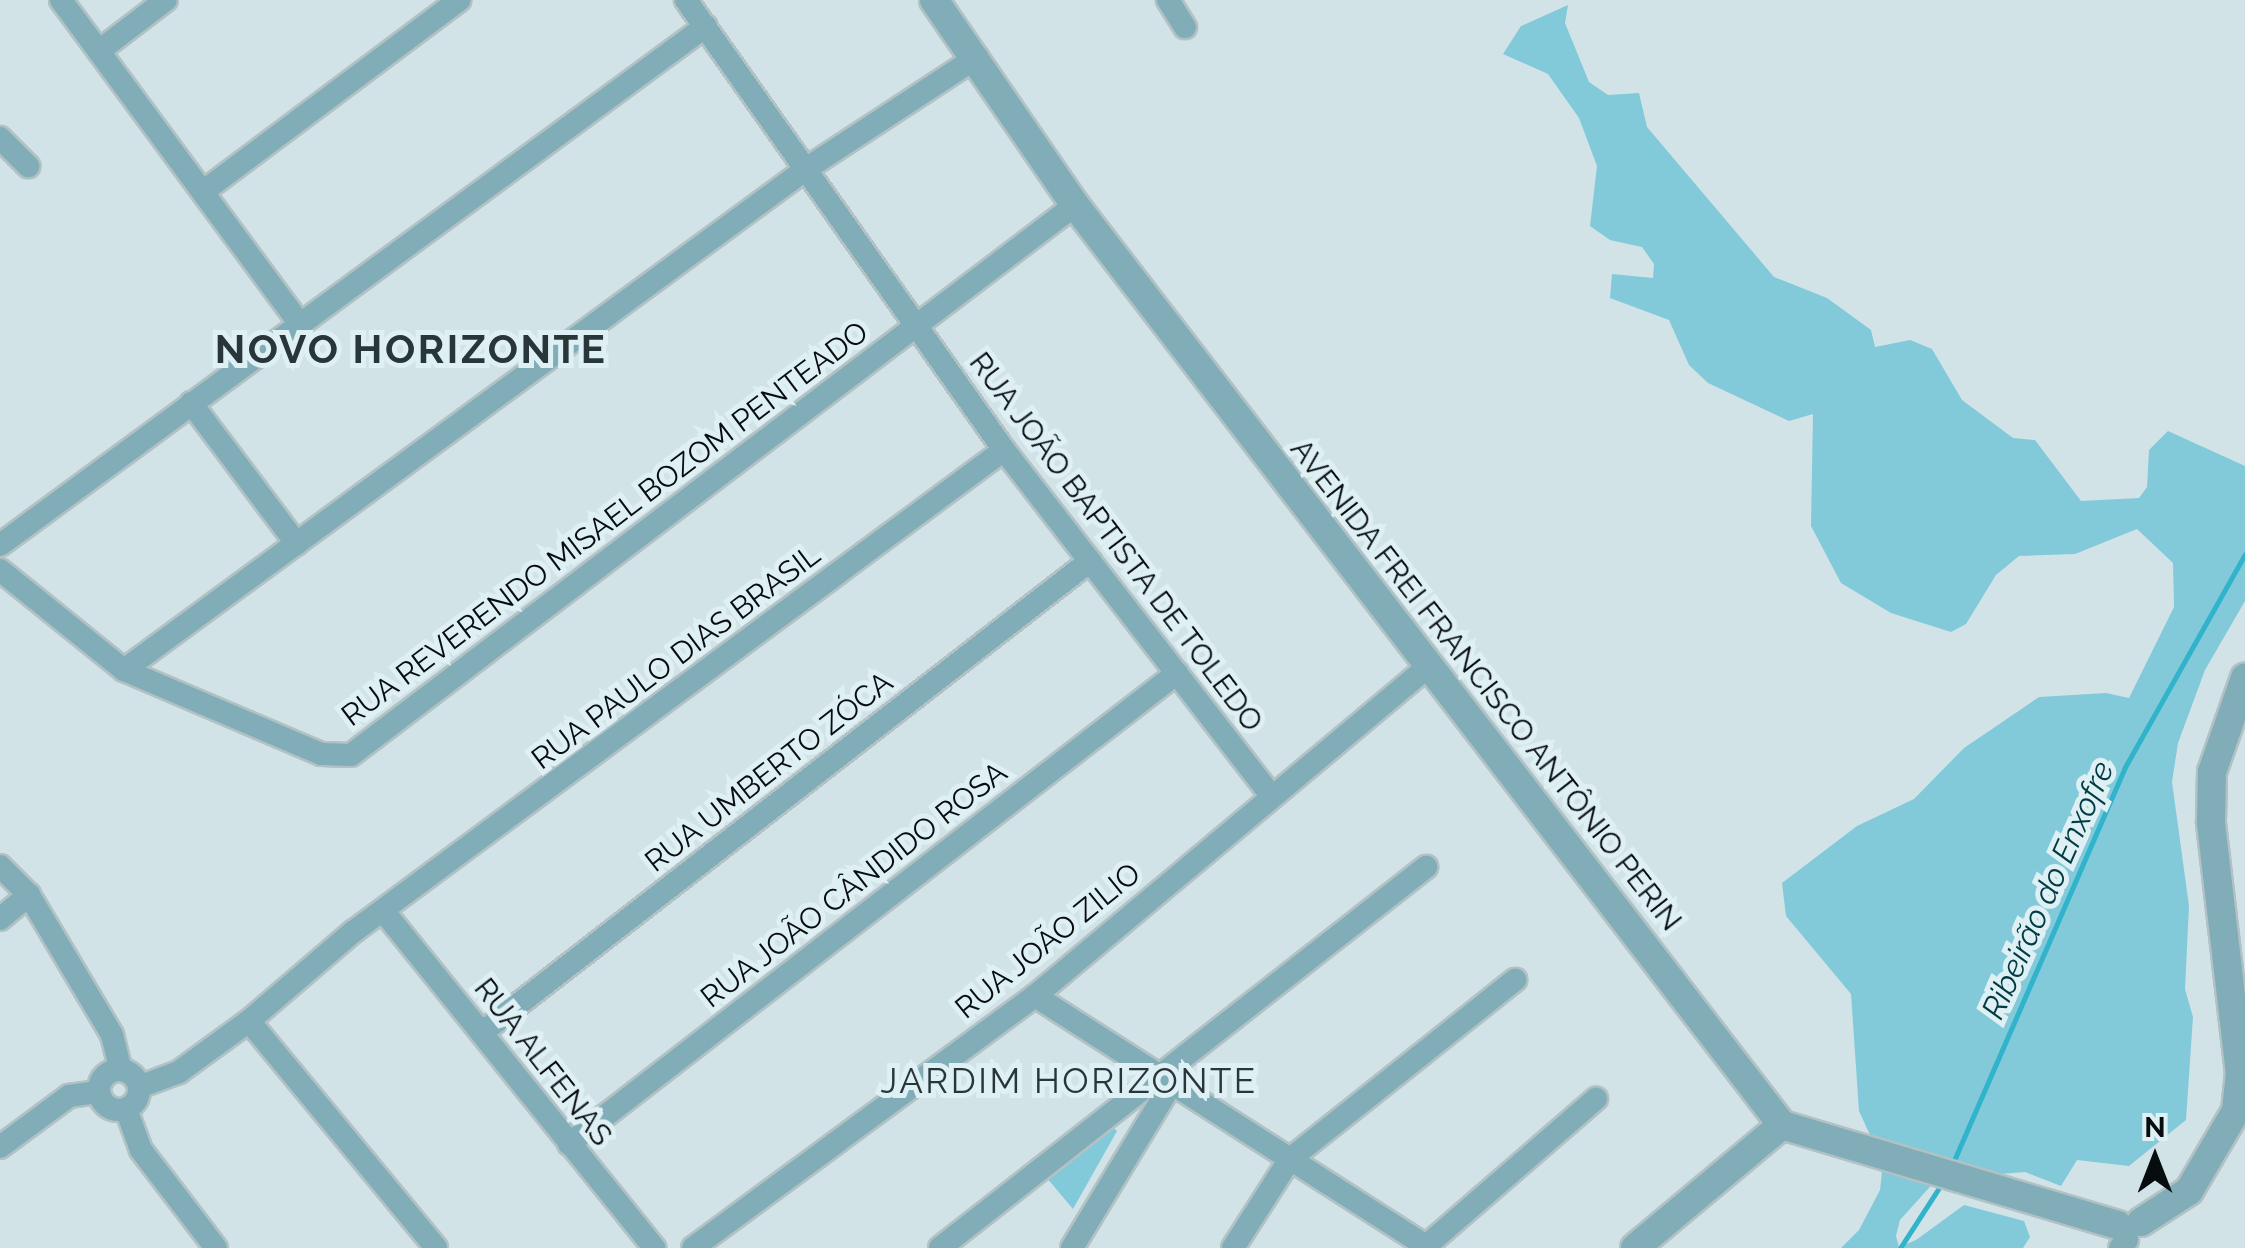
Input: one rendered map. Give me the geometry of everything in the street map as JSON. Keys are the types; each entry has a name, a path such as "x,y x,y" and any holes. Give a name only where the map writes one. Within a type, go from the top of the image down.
{"street":[{"path":"61,0 299,323"},
{"path":"99,51 166,0"},
{"path":"204,190 460,0"},
{"name":"RUA JOÃO BAPTISTA DE TOLEDO","path":"686,0 809,168 1004,450 1270,794"},
{"name":"AVENIDA FREI FRANCISCO ANTÔNIO PERIN","path":"934,0 1074,204 1782,1125"},
{"path":"1168,0 1185,27"},
{"path":"0,545 706,26"},
{"path":"124,670 809,168 977,58"},
{"path":"0,138 28,166"},
{"name":"RUA REVERENDO MISAEL BOZOM PENTEADO","path":"0,570 124,670 321,754 351,755 1074,204"},
{"path":"192,403 297,544"},
{"name":"RUA PAULO DIAS BRASIL","path":"139,1087 179,1072 385,912 1004,450"},
{"name":"RUA UMBERTO ZÓCA","path":"484,1032 1090,560"},
{"name":"RUA JOÃO ZILIO","path":"693,1248 1035,996 1270,794 1430,665"},
{"name":"RUA JOÃO CÂNDIDO ROSA","path":"569,1144 1176,673"},
{"path":"1635,1248 1782,1125 2126,1234 2188,1191 2236,1110 2240,1074 2211,822 2212,772 2245,678"},
{"path":"0,866 29,895 112,1036 121,1070 139,1087 126,1109"},
{"path":"940,1248 1165,1079 1426,867"},
{"path":"0,918 29,895"},
{"name":"RUA ALFENAS","path":"385,912 654,1248"},
{"path":"1233,1248 1290,1159 1515,980"},
{"path":"1035,996 1417,1244 1596,1099"},
{"path":"249,1020 436,1248"},
{"path":"121,1070 102,1078 99,1092 106,1105 126,1109"},
{"path":"1072,1248 1165,1079"},
{"path":"0,1147 68,1096 99,1092"},
{"path":"126,1109 141,1150 216,1248"}],"shaded area":[{"path":"1568,5 1565,23 1589,82 1608,95 1639,93 1647,127 1774,277 1827,298 1871,330 1875,347 1910,340 1932,349 1962,400 2013,438 2035,440 2081,501 2139,498 2147,487 2149,450 2168,431 2245,466 2245,601 2205,670 2178,743 2172,782 2189,906 2185,989 2193,1017 2186,1120 2129,1166 2077,1160 2061,1186 2025,1172 1937,1179 1900,1220 1896,1236 1899,1247 1916,1240 1964,1205 2024,1221 2030,1237 2023,1248 1841,1248 1859,1230 1880,1190 1883,1163 1859,1111 1851,994 1786,916 1782,883 1857,826 1914,799 1964,748 2039,697 2106,693 2129,698 2174,607 2173,563 2137,529 2075,554 2019,556 1996,575 1966,624 1951,632 1891,613 1841,583 1811,526 1813,414 1789,421 1708,383 1689,365 1669,320 1610,298 1612,274 1653,278 1654,264 1642,247 1610,240 1590,226 1597,166 1579,118 1548,74 1503,54 1521,26"},
{"path":"1109,1124 1117,1131 1073,1209 1046,1177"}],"waterway":[{"name":"Ribeirão do Enxofre","path":"1952,1165 2125,767 2245,554"},
{"name":"Ribeirão do Enxofre","path":"1900,1248 1942,1183"}],"district":[{"name":"NOVO HORIZONTE","path":"411,349"},
{"name":"JARDIM HORIZONTE","path":"1069,1081"}]}
